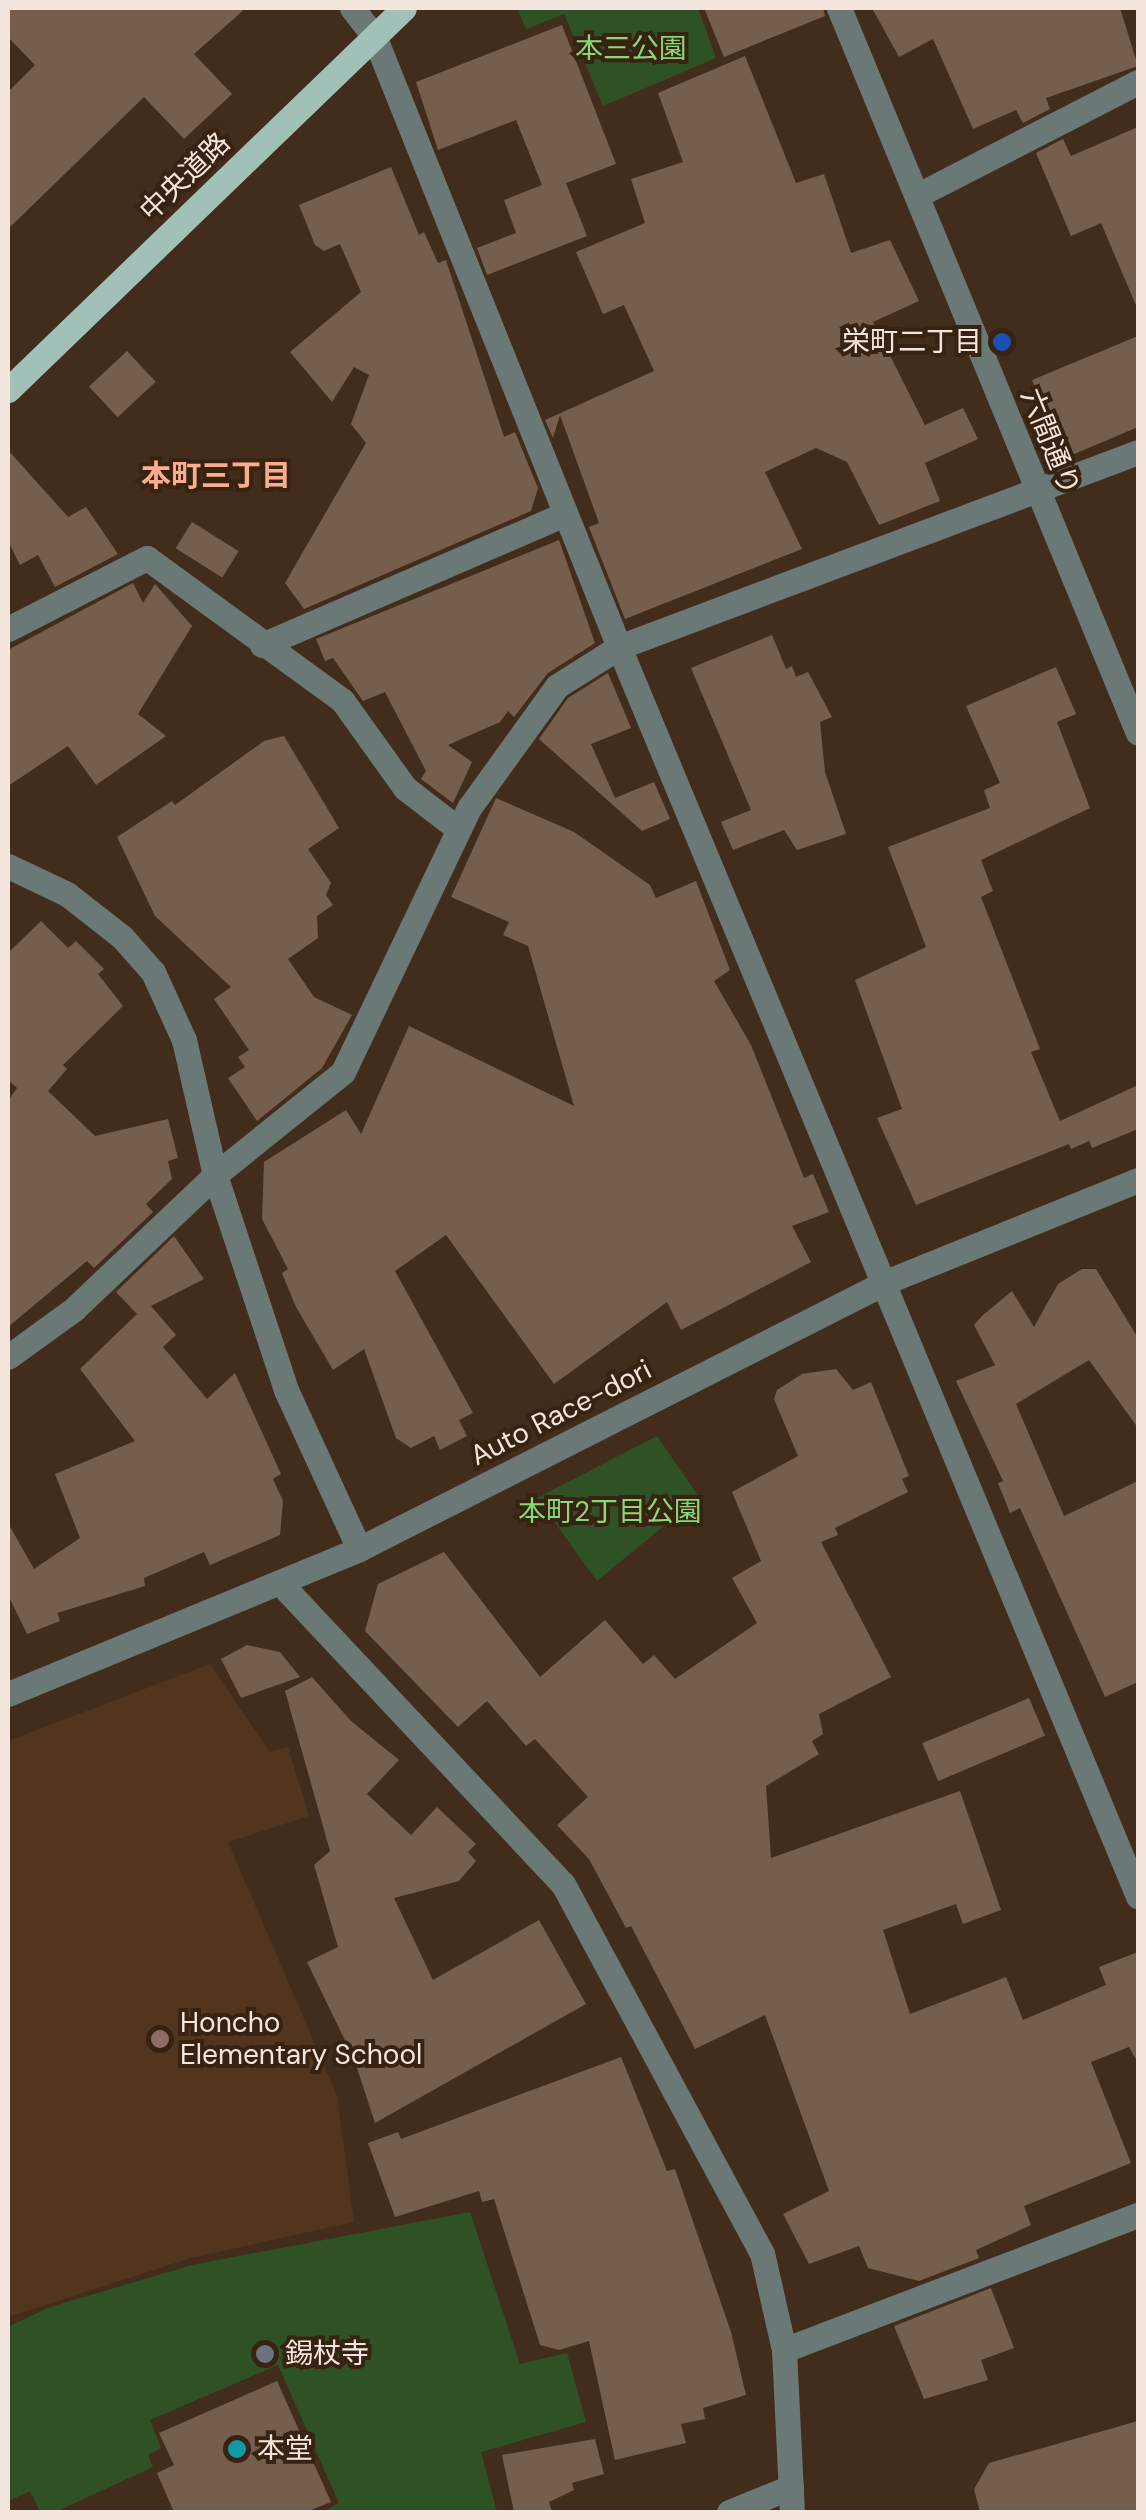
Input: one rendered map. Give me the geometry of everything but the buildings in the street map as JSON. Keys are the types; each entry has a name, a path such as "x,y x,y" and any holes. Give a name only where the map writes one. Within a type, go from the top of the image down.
{"main road":[{"name":"中央道路","path":"8,390 404,8"}],"street":[{"path":"352,8 374,36 564,514 888,1281 1138,1896"},
{"name":"六間通り","path":"840,8 1138,733"},
{"path":"918,195 1138,82"},
{"path":"8,1357 74,1309 216,1175 343,1072 458,829 557,686 619,647 1038,494 1138,452"},
{"path":"262,644 564,514"},
{"path":"8,629 147,558 342,700 404,788 458,829"},
{"path":"8,866 66,894 122,936 154,972 184,1040 216,1175 286,1390 359,1549"},
{"name":"Auto Race-dori","path":"10,1687 281,1584 359,1549 888,1281 1138,1180"},
{"path":"281,1584 563,1884 762,2253 784,2350 791,2500 729,2512"},
{"path":"784,2350 1138,2215"}],"shaded area":[{"name":"Honcho Elementary School","path":"210,1664 270,1752 288,1747 309,1816 228,1842 337,2096 354,2222 191,2258 8,2317 8,1741"}],"green space":[{"name":"本三公園","path":"517,8 698,8 716,58 603,106 564,14 526,29"},
{"name":"本町2丁目公園","path":"657,1436 699,1497 597,1581 537,1498"},
{"name":"錫杖寺","path":"470,2212 520,2364 567,2353 586,2422 481,2452 497,2512 323,2512 339,2503 278,2365 150,2420 161,2448 148,2455 153,2467 55,2512 40,2512 30,2491 8,2501 8,2327 50,2307 192,2265"}],"place":[{"name":"栄町二丁目","path":"1002,342"},
{"name":"Honcho Elementary School","path":"160,2039"},
{"name":"錫杖寺","path":"265,2354"},
{"name":"本堂","path":"237,2449"}],"district":[{"name":"本町三丁目","path":"216,476"}]}
